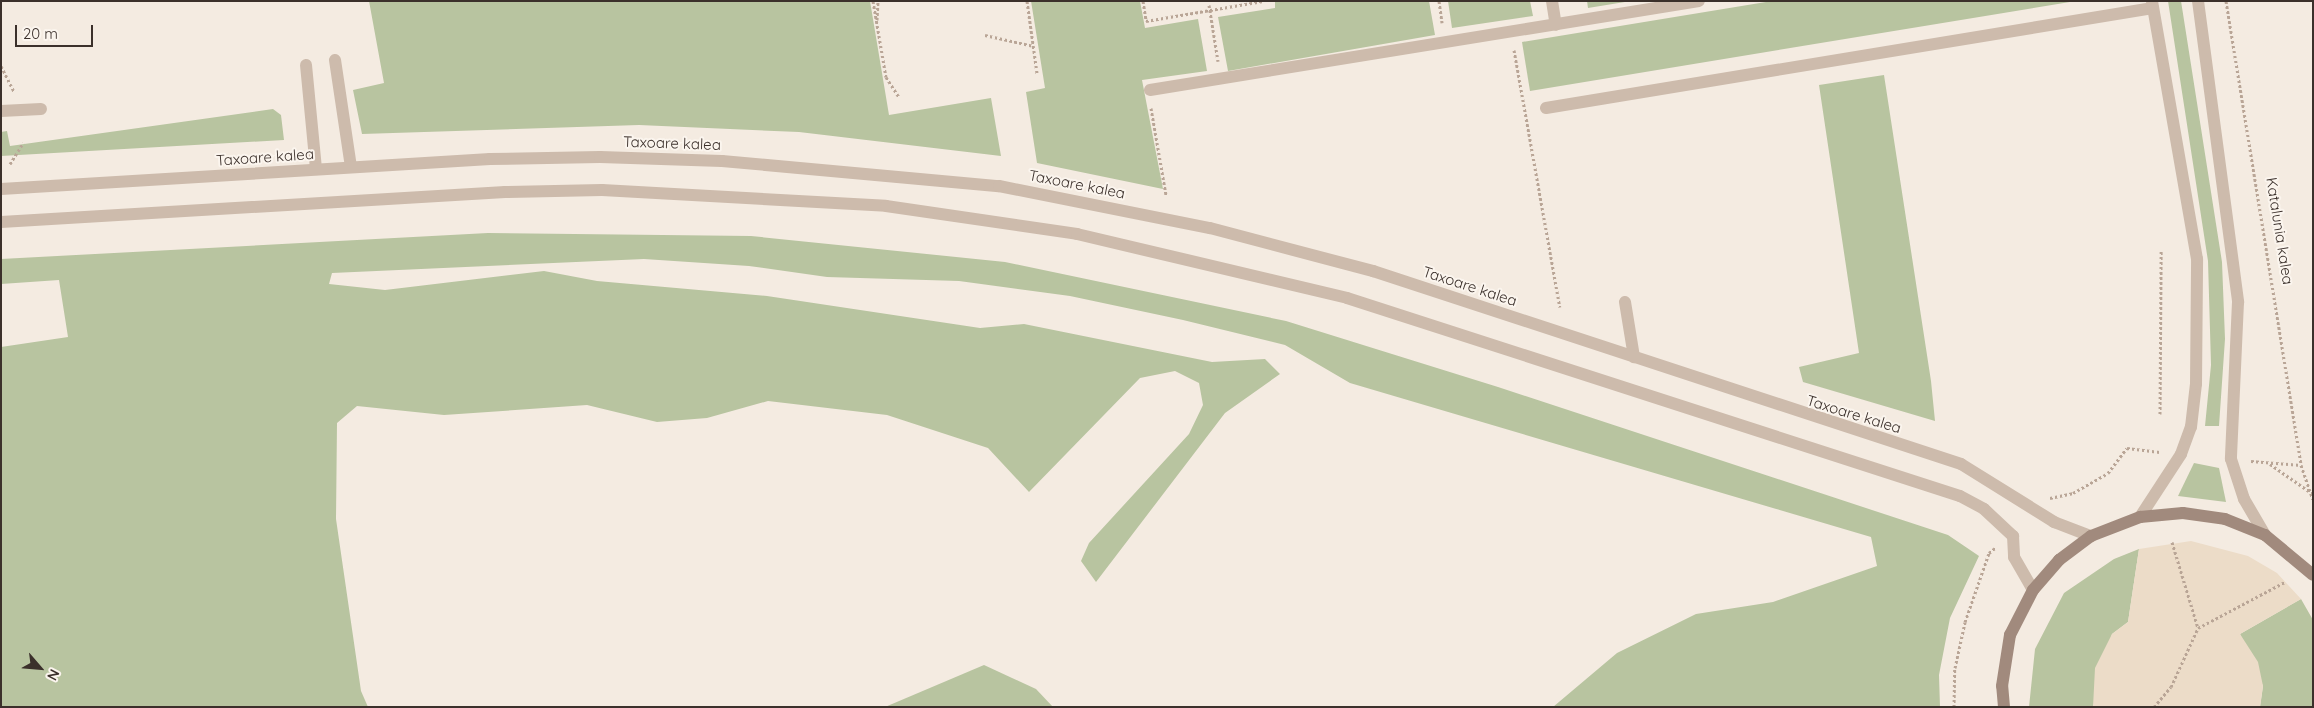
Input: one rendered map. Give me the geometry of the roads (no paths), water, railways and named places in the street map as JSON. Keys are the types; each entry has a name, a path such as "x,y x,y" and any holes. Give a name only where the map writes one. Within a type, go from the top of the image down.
{"main road":[{"path":"2004,707 2002,686 2010,635 2033,590 2059,560 2091,536 2140,517 2183,512 2217,517 2265,535 2313,575"}],"street":[{"path":"1552,1 1556,24"},
{"path":"1150,95 1221,79 1700,1"},
{"path":"2198,1 2238,302 2231,459 2244,499 2265,535"},
{"path":"1546,108 2153,5 2197,259 2196,384 2191,427 2181,454 2140,517"},
{"path":"335,60 351,167"},
{"path":"306,65 316,169"},
{"path":"1,111 41,109"},
{"name":"Taxoare kalea","path":"1,189 351,167 600,157 722,161 999,186 1210,228 1373,271 1961,464 2040,512 2091,536"},
{"path":"1,222 505,192 602,190 796,198 973,216 1152,249 1356,301 1953,493 1984,508 2013,536 2014,557 2033,590"},
{"path":"1624,302 1634,357"}]}
